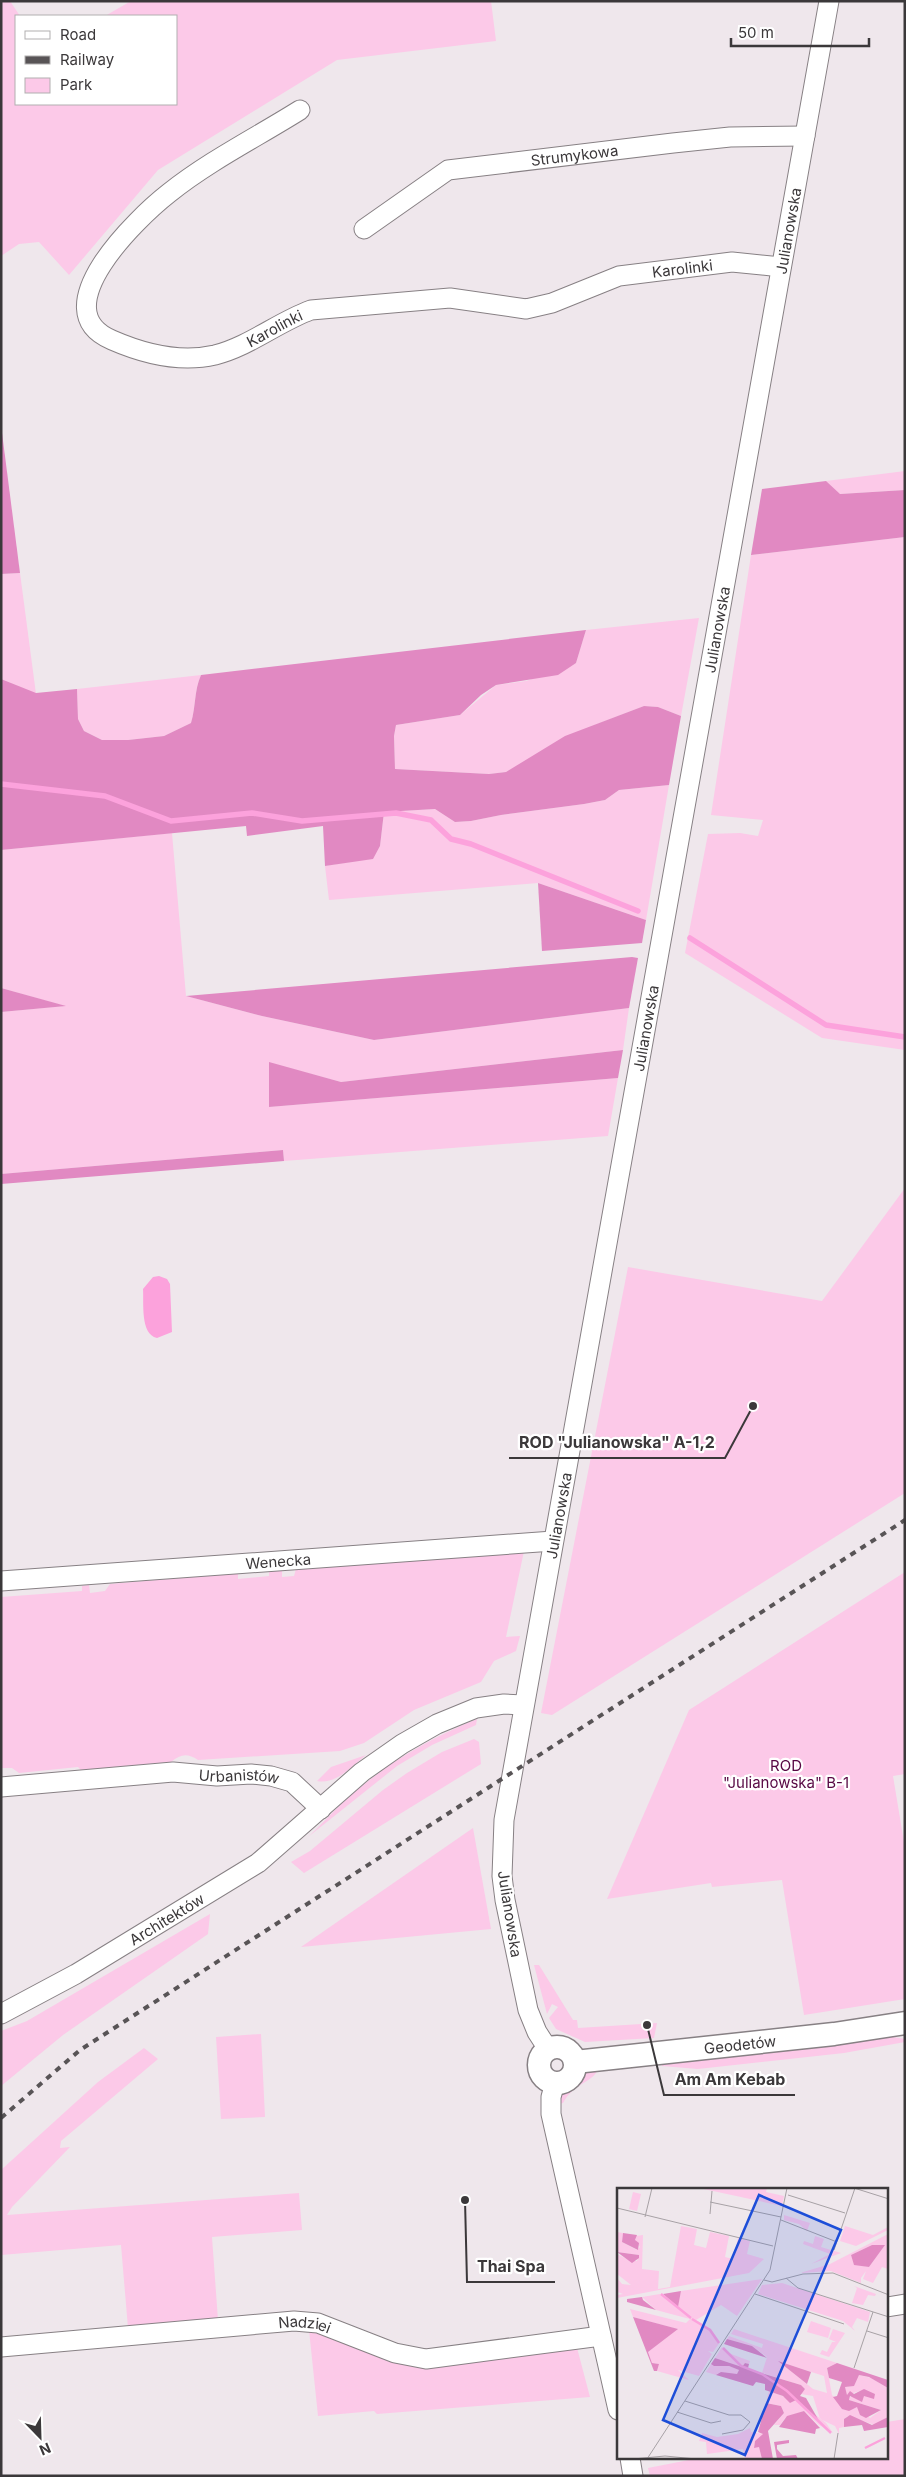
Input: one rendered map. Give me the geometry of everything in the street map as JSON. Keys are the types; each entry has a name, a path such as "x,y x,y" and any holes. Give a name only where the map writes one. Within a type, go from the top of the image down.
{"street":[{"name":"Julianowska","path":"548,2049 537,2032 528,2010 502,1876 504,1820 523,1705 829,1"},
{"name":"Karolinki","path":"300,110 185,182 152,207 129,229 96,276 87,293 86,317 93,328 106,338 164,357 203,357 235,347 295,316 312,310 450,298 526,309 552,303 619,276 732,262 781,267"},
{"name":"Strumykowa","path":"364,229 448,170 692,141 805,136"},
{"name":"Wenecka","path":"1,1580 553,1541"},
{"path":"321,1809 381,1758 437,1724 476,1708 504,1704 523,1705"},
{"name":"Urbanistów","path":"1,1787 173,1772 217,1776 258,1774 284,1778 292,1782 321,1809"},
{"name":"Architektów","path":"1,2014 92,1965 258,1863 321,1809"},
{"name":"Geodetów","path":"575,2062 783,2040 905,2023"},
{"path":"553,2047 565,2048 573,2056 575,2062 576,2068 570,2078 555,2083 545,2079 539,2069 540,2058 548,2049 553,2047"},
{"path":"555,2083 551,2097 551,2114 602,2336 612,2357 617,2401"},
{"path":"888,2307 905,2304"},
{"name":"Nadziei","path":"1,2347 294,2321 318,2322 395,2353 426,2360 602,2336"},
{"path":"630,2460 634,2476"}],"green space":[{"path":"1,1 10,1 19,15 15,15 15,105 178,105 178,15 107,15 131,1 491,1 496,41 337,60 158,170 69,275 39,242 19,244 1,256"},
{"path":"905,471 905,490 839,494 826,481"},
{"path":"905,537 905,1050 822,1038 685,953 708,834 740,833 758,836 763,820 711,815 751,555"},
{"path":"20,573 36,694 1,679 1,574"},
{"path":"699,618 681,716 658,707 644,706 595,725 506,772 489,774 395,769 394,736 396,725 460,715 496,685 526,681 576,663 586,630"},
{"path":"201,675 191,723 164,736 128,740 102,740 84,731 78,719 77,689"},
{"path":"669,785 646,920 538,883 329,900 325,866 373,858 380,846 384,812 435,809 455,822 471,821 605,800 619,790"},
{"path":"172,833 186,996 262,1016 374,1040 629,1008 623,1050 341,1082 270,1063 269,1107 618,1078 608,1136 284,1161 283,1150 1,1174 1,1012 64,1006 1,988 1,850"},
{"path":"905,1188 905,1493 552,1715 541,1713 628,1267 822,1301"},
{"path":"524,1551 506,1637 520,1636 516,1651 494,1661 481,1682 414,1710 364,1743 340,1751 198,1760 184,1755 171,1762 81,1770 78,1767 19,1773 12,1768 1,1768 1,1597 82,1591 82,1586 89,1585 90,1593 105,1591 110,1584 238,1573 238,1579 269,1576 269,1571 282,1570 282,1577 294,1576 296,1569"},
{"name":"ROD \"Julianowska\" B-1","path":"905,1572 905,1774 893,1776 905,1848 905,1999 804,2015 782,1880 712,1887 711,1883 607,1899 689,1710"},
{"path":"477,1719 476,1725 432,1745 397,1766 308,1837 347,1799 392,1763 425,1743"},
{"path":"474,1739 479,1742 481,1764 304,1873 291,1862 310,1851 383,1790 407,1773 442,1752"},
{"path":"366,1755 337,1777 331,1780 317,1781 331,1767"},
{"path":"473,1828 491,1929 301,1947"},
{"path":"210,1914 208,1934 63,2035 1,2086 1,2031 27,2021"},
{"path":"534,1965 539,1965 573,2020 577,2020 578,2028 657,2023 654,2038 585,2042 556,2029 549,2018 558,2007 552,2004 547,2014"},
{"path":"261,2034 265,2117 221,2119 216,2037"},
{"path":"892,2034 893,2037 905,2039 905,2042 844,2053 698,2069 662,2066 662,2064"},
{"path":"144,2048 158,2059 61,2141 60,2148 70,2147 12,2207 7,2215 299,2193 302,2230 212,2237 218,2320 128,2328 121,2245 1,2255 1,2170 98,2082"},
{"path":"586,2071 597,2071 595,2075 577,2087 563,2103 559,2104 563,2092"},
{"path":"309,2330 421,2368 576,2344 590,2397 377,2414 374,2411 318,2416"},
{"path":"905,2419 905,2476 650,2476 648,2468 689,2460 888,2460 888,2422"}],"shaded area":[{"path":"1,425 20,573 1,574"},
{"path":"826,481 840,494 905,490 905,537 751,555 762,489"},
{"path":"586,630 576,663 558,675 496,685 481,695 460,715 396,725 394,736 395,769 489,774 506,772 565,736 644,706 658,707 681,716 669,785 619,790 605,800 471,821 455,822 435,809 384,812 380,846 373,859 325,866 323,826 247,836 246,826 1,850 1,679 36,693 77,689 78,719 84,731 102,740 128,740 164,736 191,723 201,675"},
{"path":"538,883 646,920 642,943 542,951"},
{"path":"638,958 629,1008 374,1040 262,1016 186,996"},
{"path":"1,988 66,1006 1,1012"},
{"path":"623,1050 618,1078 269,1107 269,1062 341,1082"},
{"path":"283,1150 284,1161 1,1184 1,1174"},
{"path":"159,1276 167,1279 170,1284 172,1332 157,1338 148,1331 145,1324 143,1289 153,1277"}],"waterway":[{"path":"1,784 105,796 171,821 252,813 302,821 396,813 431,820 451,839 471,844 638,911"},
{"path":"690,938 826,1025 905,1037"}],"railway":[{"path":"1,2118 80,2050 905,1520"}],"place":[{"name":"ROD \"Julianowska\" A-1,2","path":"753,1406"},
{"name":"Am Am Kebab","path":"647,2025"},
{"name":"Thai Spa","path":"465,2200"}]}
